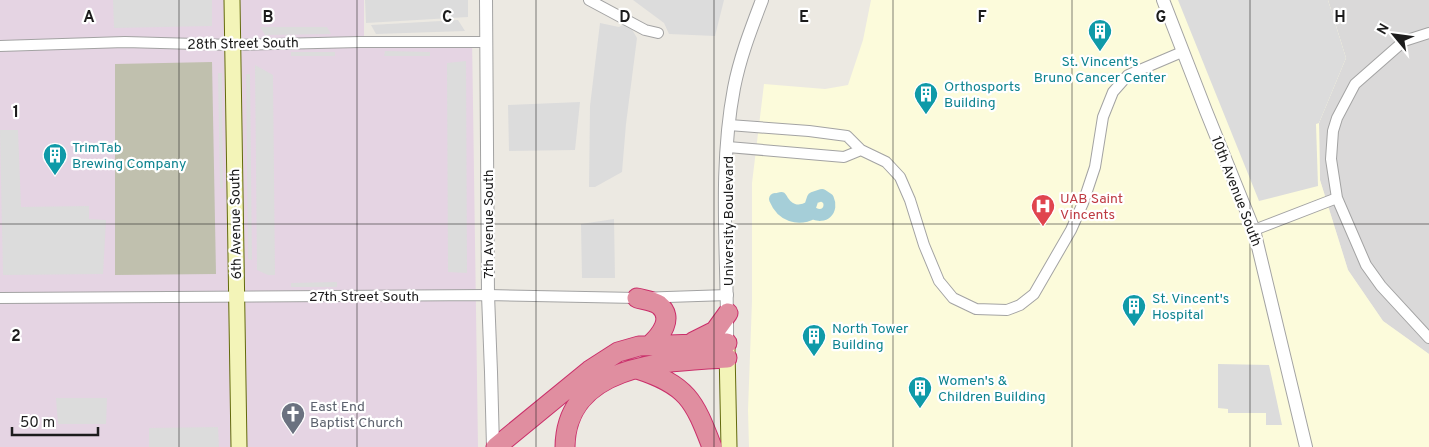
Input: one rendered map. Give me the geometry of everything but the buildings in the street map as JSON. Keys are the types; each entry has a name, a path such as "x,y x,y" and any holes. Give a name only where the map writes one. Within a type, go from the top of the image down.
{"highway":[{"path":"637,298 658,304 665,315 664,328 650,345"},
{"path":"690,344 715,331 728,304"},
{"path":"494,447 590,370 609,357 627,349 650,345 690,344 727,351"},
{"path":"565,447 569,421 574,410 586,394 606,380 621,373 661,362 727,351"},
{"path":"636,369 667,381 687,396 696,408 712,447"}],"main road":[{"name":"6th Avenue South","path":"232,0 239,447"},
{"name":"University Boulevard","path":"727,351 729,447"}],"street":[{"name":"7th Avenue South","path":"486,0 488,295 494,447"},
{"path":"589,0 645,30 658,33"},
{"name":"University Boulevard","path":"727,351 728,304 725,206 729,125 734,88 744,47 762,0"},
{"name":"10th Avenue South","path":"1163,0 1254,230 1306,447"},
{"path":"1429,33 1404,41 1355,84 1337,118 1331,146 1332,172 1337,198 1366,265 1381,286 1429,338"},
{"name":"28th Street South","path":"0,46 124,42 232,44 487,42"},
{"path":"729,125 847,136 861,150 886,162 900,177 939,281 953,298 976,309 1007,310 1020,305 1034,294 1071,230 1095,167 1103,117 1113,92 1128,75 1182,52"},
{"path":"728,147 844,157 861,150"},
{"path":"1254,230 1337,198"},
{"name":"27th Street South","path":"0,298 488,295 637,298 728,304"}],"shaded area":[{"path":"0,0 364,0 364,37 472,36 478,447 0,447"},
{"path":"113,0 212,0 212,26 114,28"},
{"path":"365,0 468,0 468,17 366,23"},
{"path":"633,0 724,0 715,36 669,34 664,23"},
{"name":"UAB Saint Vincents","path":"871,0 1328,0 1346,58 1319,123 1320,180 1348,270 1383,321 1429,354 1429,447 749,447 752,183 764,84 825,89 848,85 863,40"},
{"path":"1178,0 1328,0 1346,58 1319,123 1316,124 1318,186 1259,201"},
{"path":"1328,0 1429,0 1429,354 1383,321 1348,270 1320,180 1319,123 1346,58"},
{"path":"458,20 465,31 376,34 371,25"},
{"path":"600,23 619,27 624,24 630,26 637,38 622,172 595,187 589,187 590,106"},
{"path":"260,27 327,27 331,34 265,35"},
{"path":"385,51 430,52 430,56 384,56"},
{"path":"291,52 335,52 335,56 291,56"},
{"path":"466,61 467,273 448,272 447,63"},
{"path":"212,62 216,274 115,275 115,64"},
{"path":"255,65 273,75 275,275 268,275 257,270"},
{"path":"218,73 222,73 223,188 220,188"},
{"path":"246,74 250,74 252,260 248,259"},
{"path":"580,102 575,150 509,151 508,105"},
{"path":"0,130 18,130 21,207 89,206 89,219 106,220 103,274 3,275"},
{"path":"614,219 615,278 582,278 581,224"},
{"path":"337,282 337,287 291,287 291,283"},
{"path":"1218,364 1269,365 1282,425 1266,425 1266,413 1228,413 1228,409 1218,408"},
{"path":"56,398 107,398 106,424 58,424"},
{"path":"218,427 219,447 149,447 149,428"}],"waterway":[{"path":"775,199 786,213 796,217 813,213 821,215 829,207 828,199 822,195 813,198 810,207 801,210 793,210 781,198 777,199"}],"place":[{"name":"St. Vincent's Bruno Cancer Center","path":"1100,52"},
{"name":"Orthosports Building","path":"926,115"},
{"name":"TrimTab Brewing Company","path":"55,176"},
{"name":"UAB Saint Vincents","path":"1043,227"},
{"name":"St. Vincent's Hospital","path":"1134,327"},
{"name":"North Tower Building","path":"814,357"},
{"name":"Women's & Children Building","path":"920,409"},
{"name":"East End Baptist Church","path":"293,435"}]}
